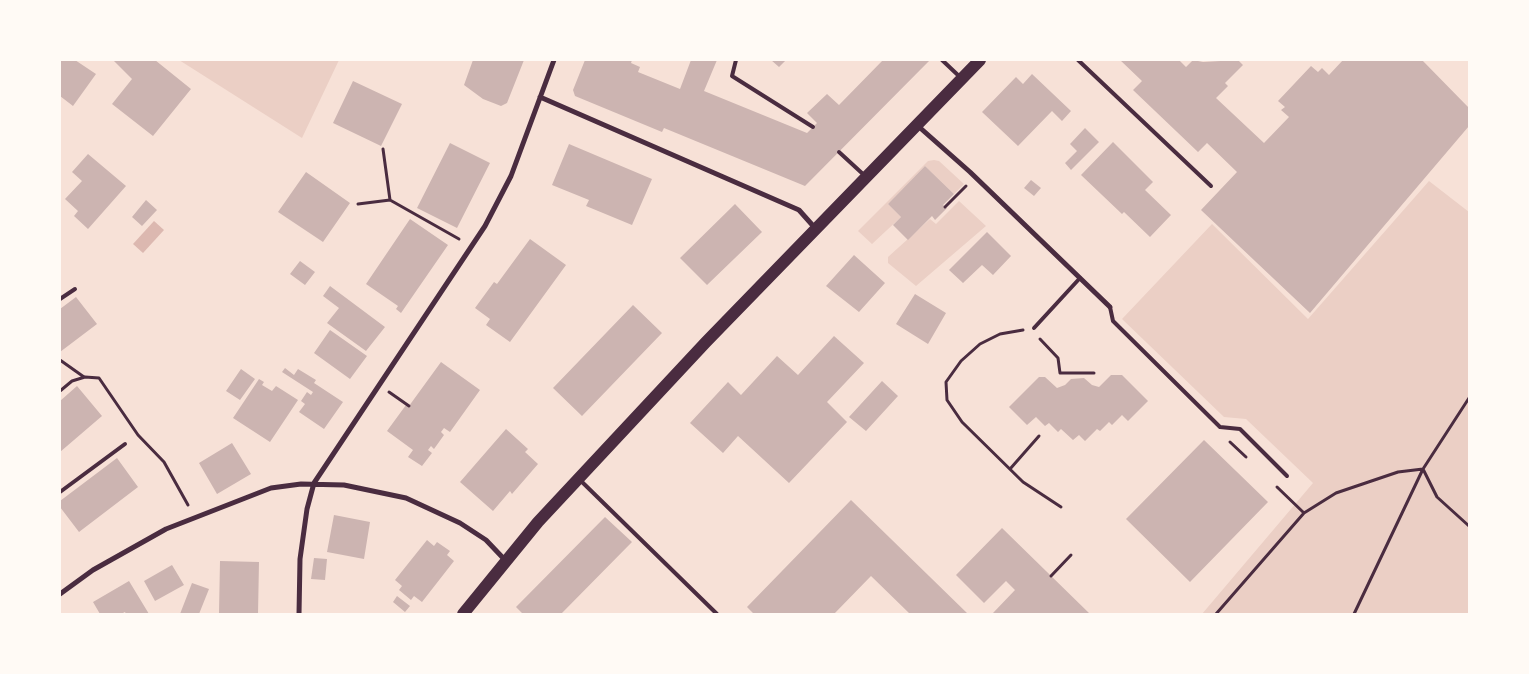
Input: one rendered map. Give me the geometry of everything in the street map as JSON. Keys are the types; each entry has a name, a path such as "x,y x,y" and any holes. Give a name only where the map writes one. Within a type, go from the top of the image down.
{"main road":[{"path":"463,614 505,560 578,479 815,228 980,60"}],"street":[{"path":"299,614 300,559 307,509 314,483 485,226 511,176 554,60"},
{"path":"540,97 800,210 815,228"},
{"path":"917,125 975,177 1110,307"},
{"path":"60,594 93,570 166,529 271,488 314,483 344,485 406,498 460,523 486,540 505,560"}],"lane":[{"path":"736,60 732,76 813,127"},
{"path":"942,60 962,79"},
{"path":"1078,60 1211,186"},
{"path":"840,152 865,177"},
{"path":"1034,328 1080,278"},
{"path":"60,299 75,289"},
{"path":"1110,307 1113,320 1220,427 1240,430 1288,476"},
{"path":"60,492 125,444"},
{"path":"578,479 717,614"}],"path":[{"path":"383,149 390,200"},
{"path":"945,207 975,177"},
{"path":"358,204 390,200 463,241"},
{"path":"1060,507 1023,482 962,422 947,400 946,382 961,360 980,344 1000,334 1034,328 1040,339 1058,358 1060,373 1094,373"},
{"path":"60,360 85,377"},
{"path":"60,391 72,381 85,377 99,378 138,435 164,462 186,501"},
{"path":"389,392 409,406"},
{"path":"1354,614 1423,469 1469,398"},
{"path":"1010,469 1039,436"},
{"path":"1423,469 1438,497 1469,526"},
{"path":"1216,614 1304,513 1336,493 1398,472 1423,469"},
{"path":"1051,576 1071,554"}],"shaded area":[{"path":"179,60 339,60 302,138"},
{"path":"928,161 939,161 964,184 954,194 925,166 888,204 901,217 872,244 858,231"},
{"path":"1429,181 1469,212 1469,614 1202,614 1313,483 1246,419 1224,417 1122,319 1212,224 1308,319"},
{"path":"959,201 986,226 916,286 888,263 888,257 930,219 936,224"},
{"path":"154,221 164,230 143,253 133,244"}],"building":[{"path":"61,60 75,60 96,74 73,106 60,96"},
{"path":"113,60 155,60 191,89 153,136 112,104 132,79"},
{"path":"473,60 524,60 507,103 501,106 483,99 464,85"},
{"path":"585,60 632,60 631,63 640,67 638,72 680,89 691,60 717,60 704,91 807,133 817,123 807,113 827,94 839,105 883,60 930,60 805,186 664,128 662,132 575,96 573,90"},
{"path":"771,60 786,60 779,67"},
{"path":"1120,60 1179,60 1186,67 1193,60 1203,62 1238,60 1243,65 1225,83 1228,86 1216,98 1264,143 1289,117 1281,110 1285,107 1278,101 1311,66 1318,72 1322,68 1329,75 1343,60 1422,60 1469,108 1469,126 1310,313 1201,210 1237,172 1207,143 1198,152 1133,90 1142,81"},
{"path":"1032,74 1071,111 1062,121 1052,111 1018,146 982,112 1016,77 1023,84"},
{"path":"353,81 402,104 381,146 333,123"},
{"path":"1085,128 1099,142 1071,170 1065,163 1077,151 1070,144"},
{"path":"1113,142 1153,182 1145,190 1171,215 1150,237 1124,212 1122,214 1081,175"},
{"path":"450,143 490,163 457,228 417,208"},
{"path":"569,144 652,179 632,225 586,206 589,200 552,185"},
{"path":"88,154 126,186 88,229 74,216 78,211 65,199 82,181 72,172"},
{"path":"925,166 954,194 943,205 947,208 935,220 932,216 908,240 893,225 901,217 888,204"},
{"path":"306,172 350,203 323,242 278,212"},
{"path":"1031,180 1041,188 1034,196 1024,188"},
{"path":"146,200 157,210 142,226 132,217"},
{"path":"735,204 762,232 707,285 680,258"},
{"path":"410,219 448,245 401,313 396,309 398,306 366,284"},
{"path":"987,232 1011,256 993,275 982,265 963,283 949,270"},
{"path":"530,239 566,265 510,342 486,325 490,319 475,308 494,282 497,284"},
{"path":"854,255 885,283 859,312 826,286"},
{"path":"300,261 315,272 305,285 290,274"},
{"path":"330,286 385,327 366,351 327,323 339,308 323,296"},
{"path":"915,294 946,313 928,344 896,324"},
{"path":"76,297 97,324 60,352 60,309"},
{"path":"633,305 662,333 582,416 553,388"},
{"path":"330,330 367,356 350,379 314,353"},
{"path":"834,336 864,363 827,402 847,422 789,483 738,436 723,453 690,423 728,382 741,395 777,356 798,375"},
{"path":"441,362 480,390 450,432 444,428 441,432 444,435 434,449 431,446 428,450 432,453 422,466 408,457 413,450 387,431 406,405 409,406"},
{"path":"285,368 294,375 298,369 316,380 314,383 343,402 324,429 299,412 305,404 301,401 307,392 311,395 313,392 282,372"},
{"path":"241,369 255,379 240,400 226,391"},
{"path":"1111,375 1122,375 1148,401 1128,421 1122,415 1112,425 1109,422 1100,431 1097,429 1085,441 1079,435 1073,440 1061,429 1058,432 1049,423 1045,426 1036,417 1027,425 1009,407 1039,377 1045,377 1057,388 1065,385 1071,379 1084,378 1092,385 1099,387"},
{"path":"259,379 264,382 262,385 272,391 276,386 298,400 270,442 233,418"},
{"path":"882,381 898,396 866,431 849,417"},
{"path":"77,386 102,416 60,452 60,401"},
{"path":"506,429 528,449 525,452 538,464 512,494 510,491 493,511 460,482"},
{"path":"1204,440 1268,502 1190,582 1126,519"},
{"path":"232,443 251,474 217,494 199,463"},
{"path":"117,458 138,487 79,532 60,507 60,501"},
{"path":"851,500 968,614 910,614 871,576 834,614 754,614 747,607"},
{"path":"334,515 370,522 364,559 327,552"},
{"path":"605,517 632,542 561,614 523,614 516,607"},
{"path":"1002,528 1090,614 994,614 1015,590 1006,581 984,603 956,575"},
{"path":"427,540 434,546 437,542 450,551 447,555 454,561 422,602 414,596 411,600 399,590 402,586 395,580"},
{"path":"314,558 327,559 325,580 311,579"},
{"path":"220,561 259,562 258,614 219,613"},
{"path":"172,565 184,585 155,601 144,581"},
{"path":"129,581 149,614 126,614 125,612 121,614 100,614 93,602"},
{"path":"192,583 209,589 199,614 180,614"},
{"path":"397,596 410,606 405,612 393,602"}]}
